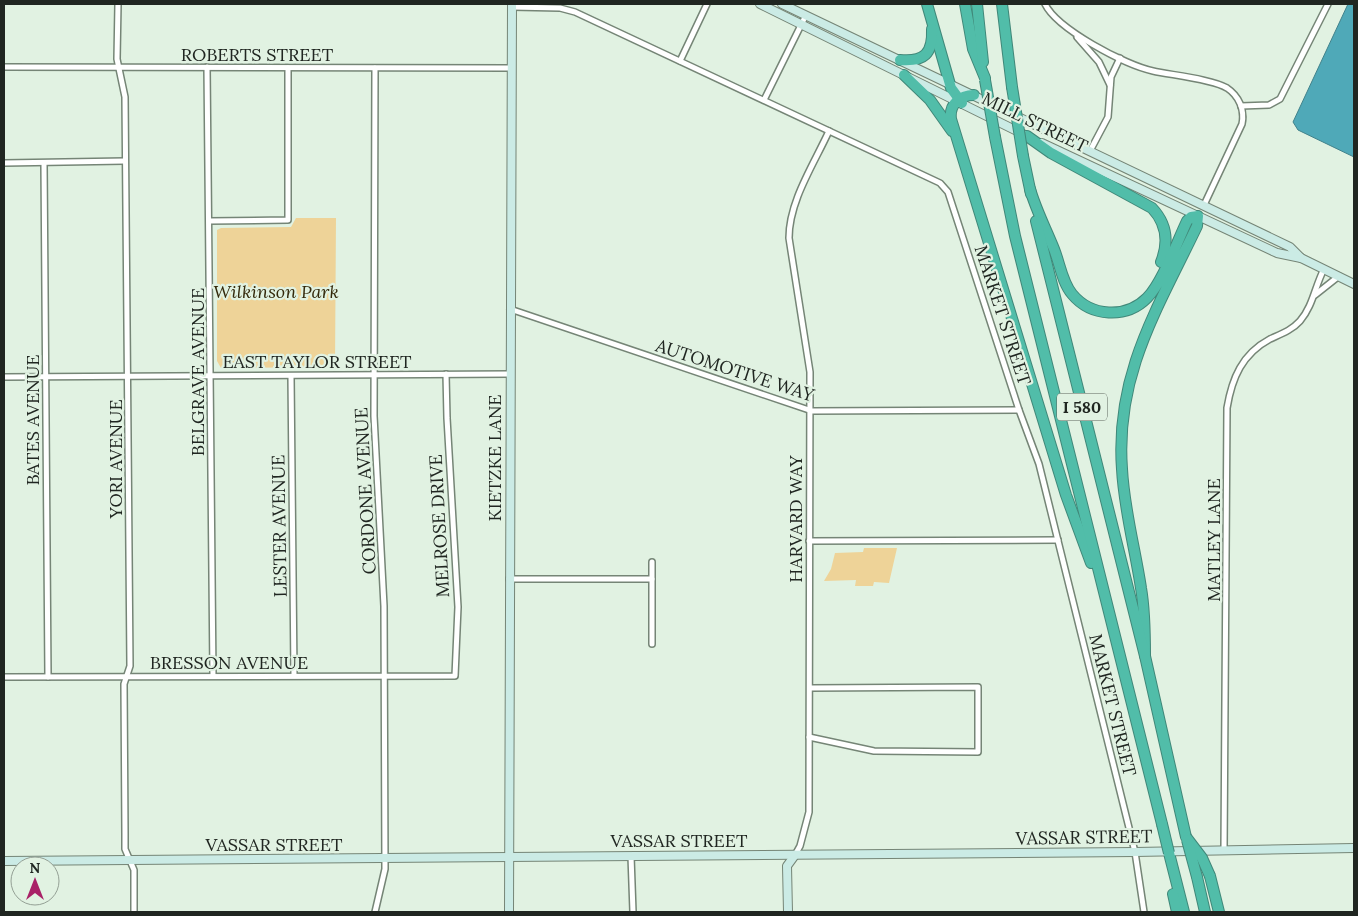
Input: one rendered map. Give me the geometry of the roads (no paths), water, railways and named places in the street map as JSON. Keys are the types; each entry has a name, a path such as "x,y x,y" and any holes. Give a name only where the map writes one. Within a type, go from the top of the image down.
{"highway":[{"path":"927,4 949,84 959,101"},
{"path":"965,4 973,49 985,79"},
{"name":"I 580","path":"977,4 985,79 1015,236 1162,824 1173,878"},
{"name":"I 580","path":"1002,4 1012,86 1030,189 1145,656 1205,912"},
{"path":"900,60 917,60 928,52 932,42 931,21"},
{"path":"904,75 938,110 962,152"},
{"path":"974,96 959,101 952,108 951,116 1072,514 1102,586"},
{"path":"1027,136 1051,153 1147,204 1156,212 1165,227 1166,239 1155,287"},
{"path":"1030,189 1065,283 1082,304 1100,312 1123,312 1141,303 1155,287 1187,221 1191,217 1198,216 1197,226 1139,348 1130,373 1123,412 1121,451 1123,483 1141,588 1145,656"},
{"path":"1186,837 1202,858 1210,876 1219,912"},
{"path":"1173,878 1177,912"},
{"path":"1173,878 1184,912"}],"main road":[{"name":"MILL STREET","path":"760,4 1027,136 1277,253 1301,258 1354,284"},
{"name":"MILL STREET","path":"782,4 1290,247 1301,258"},
{"name":"KIETZKE LANE","path":"509,912 510,68 512,6"},
{"path":"1198,216 1204,205"},
{"name":"VASSAR STREET","path":"4,861 1135,852 1354,848"},
{"name":"HARVARD WAY","path":"788,912 787,866 795,855"}],"street":[{"name":"YORI AVENUE","path":"118,4 118,67 125,97 128,376 130,666 124,684 125,825 126,849 134,872 134,912"},
{"path":"680,61 707,4"},
{"path":"1045,4 1053,16 1086,46 1096,58 1107,75 1111,94"},
{"path":"1241,106 1268,105 1280,99 1328,4"},
{"name":"MARKET STREET","path":"512,6 569,10 940,182 948,192 1019,410 1039,464 1135,852 1144,912"},
{"path":"764,100 806,15"},
{"path":"1065,27 1120,58 1144,69 1223,86 1235,95 1241,106 1243,116 1241,128 1204,205"},
{"path":"1090,151 1108,117 1112,77 1120,58"},
{"name":"BELGRAVE AVENUE","path":"207,67 213,676"},
{"name":"ROBERTS STREET","path":"4,68 510,68"},
{"path":"209,221 288,220 288,68"},
{"name":"CORDONE AVENUE","path":"375,68 374,416 384,606 384,876 375,912"},
{"name":"HARVARD WAY","path":"795,855 809,818 810,372 790,238 790,226 794,207 829,131"},
{"path":"4,163 125,161"},
{"name":"BATES AVENUE","path":"44,162 48,677"},
{"name":"MATLEY LANE","path":"1224,850 1227,408 1234,377 1246,358 1262,344 1283,334 1300,321 1316,295 1317,282 1324,269"},
{"path":"1316,295 1339,276"},
{"name":"AUTOMOTIVE WAY","path":"510,309 810,410 1019,410"},
{"name":"MELROSE DRIVE","path":"446,374 458,607 455,676"},
{"name":"EAST TAYLOR STREET","path":"4,377 510,374"},
{"name":"LESTER AVENUE","path":"291,376 294,675"},
{"path":"809,541 1058,540"},
{"path":"652,562 652,644"},
{"path":"509,579 652,579"},
{"name":"BRESSON AVENUE","path":"4,677 384,674 455,676"},
{"path":"810,688 978,686 978,752 874,751 810,737"},
{"path":"631,856 633,912"}],"water":[{"path":"1348,4 1354,4 1354,157 1298,130 1293,122"}],"park label":[{"name":"Wilkinson Park","path":"276,291"}]}
